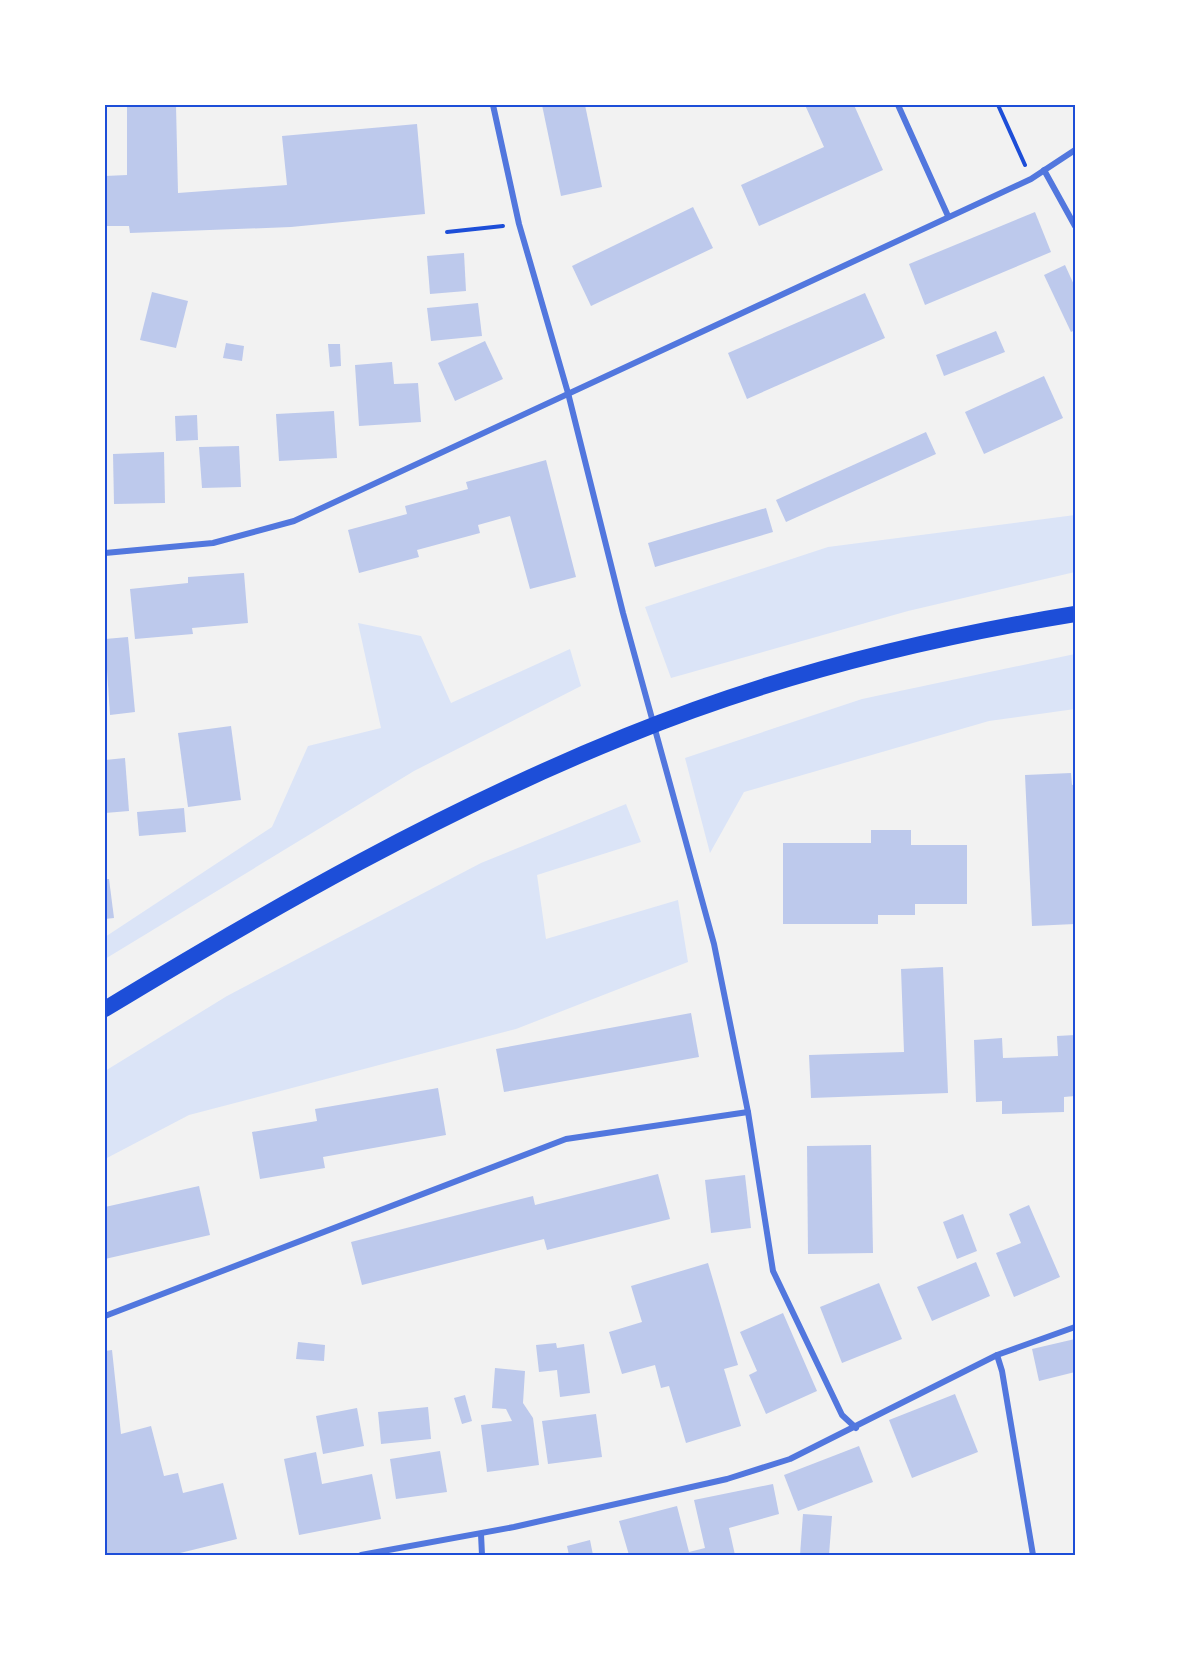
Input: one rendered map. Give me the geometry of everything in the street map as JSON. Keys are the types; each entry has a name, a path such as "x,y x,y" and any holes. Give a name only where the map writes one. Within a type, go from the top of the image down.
{"highway":[{"path":"105,1009 227,936 376,852 506,788 628,735 775,683 837,664 969,632 1075,614"}],"street":[{"path":"493,105 519,224 568,393 623,613 714,944 748,1112 773,1271 842,1415 856,1428"},
{"path":"898,105 948,216"},
{"path":"105,553 213,543 294,521 1031,179 1075,150"},
{"path":"1044,170 1075,226"},
{"path":"105,1316 566,1139 748,1112"},
{"path":"361,1555 481,1534 727,1479 790,1459 856,1428 997,1354 1075,1327"},
{"path":"997,1354 1033,1555"},
{"path":"481,1534 482,1555"}],"path":[{"path":"999,105 1031,179"},
{"path":"447,232 519,224"}],"shaded area":[{"path":"1075,515 1075,572 908,611 671,678 645,607 828,547"},
{"path":"358,623 421,636 451,703 570,649 581,686 414,771 105,959 105,937 272,827 308,746 381,728"},
{"path":"1075,654 1075,709 989,721 744,792 710,853 685,758 862,699"},
{"path":"626,804 641,842 537,875 546,939 678,900 688,962 516,1029 189,1115 105,1159 105,1071 227,996 481,863"}],"building":[{"path":"127,105 176,105 178,193 287,185 282,136 417,124 425,214 291,227 130,233 129,226 105,226 105,176 127,175"},
{"path":"542,105 585,105 602,187 561,196"},
{"path":"805,105 854,105 883,170 759,226 741,185 824,147"},
{"path":"693,207 713,248 591,306 572,266"},
{"path":"1035,212 1051,252 925,305 909,264"},
{"path":"464,253 466,291 430,294 427,256"},
{"path":"1065,265 1075,287 1075,330 1071,332 1044,275"},
{"path":"152,292 188,301 176,348 140,340"},
{"path":"865,293 885,338 747,399 728,353"},
{"path":"478,303 482,336 431,341 427,308"},
{"path":"996,331 1005,352 944,376 936,355"},
{"path":"485,341 503,379 455,401 438,363"},
{"path":"226,343 244,346 242,361 223,358"},
{"path":"328,344 340,344 341,366 330,367"},
{"path":"392,362 394,384 418,383 421,422 359,426 355,365"},
{"path":"1044,376 1063,418 984,454 965,412"},
{"path":"334,411 337,458 279,461 276,414"},
{"path":"197,415 198,440 176,441 175,416"},
{"path":"926,432 936,454 786,522 776,500"},
{"path":"239,446 241,487 202,488 199,447"},
{"path":"164,452 165,503 114,504 113,454"},
{"path":"546,460 576,577 530,589 510,516 478,525 480,533 417,550 419,557 359,573 348,530 407,514 405,506 468,489 466,482"},
{"path":"766,508 773,532 655,567 648,543"},
{"path":"244,573 248,623 192,628 193,634 135,639 130,589 188,583 188,577"},
{"path":"128,637 135,712 110,715 105,639"},
{"path":"231,726 241,800 188,807 178,733"},
{"path":"125,758 129,811 105,813 105,760"},
{"path":"1071,773 1072,785 1075,784 1075,924 1032,926 1025,775"},
{"path":"184,808 186,832 139,836 137,812"},
{"path":"871,830 911,830 911,845 967,845 967,904 915,904 915,915 878,915 878,924 783,924 783,843 871,843"},
{"path":"105,879 109,879 114,918 105,919"},
{"path":"943,967 948,1093 811,1098 809,1055 904,1052 901,969"},
{"path":"691,1013 699,1057 504,1092 496,1049"},
{"path":"1075,1035 1075,1096 1064,1097 1064,1112 1002,1114 1002,1101 976,1102 974,1040 1002,1038 1003,1058 1058,1056 1057,1036"},
{"path":"438,1088 446,1135 323,1157 325,1168 260,1179 252,1132 317,1121 315,1109"},
{"path":"871,1145 873,1253 808,1254 807,1146"},
{"path":"658,1174 670,1219 547,1250 544,1239 362,1285 351,1242 533,1196 535,1205"},
{"path":"745,1175 751,1228 711,1233 705,1180"},
{"path":"199,1186 210,1235 105,1259 105,1207"},
{"path":"1029,1205 1060,1277 1014,1297 996,1253 1021,1243 1009,1214"},
{"path":"963,1214 977,1251 957,1259 943,1222"},
{"path":"976,1262 990,1296 932,1321 917,1287"},
{"path":"708,1263 738,1365 724,1369 741,1426 686,1443 669,1386 661,1388 655,1365 622,1374 609,1332 642,1322 631,1286"},
{"path":"879,1283 902,1339 842,1363 820,1307"},
{"path":"783,1313 817,1391 766,1414 749,1375 757,1371 740,1332"},
{"path":"1075,1339 1075,1372 1039,1381 1032,1349"},
{"path":"298,1342 325,1345 324,1361 296,1359"},
{"path":"556,1343 557,1348 584,1344 590,1393 560,1397 557,1370 539,1372 536,1345"},
{"path":"112,1350 121,1434 151,1426 164,1476 178,1473 183,1493 223,1483 237,1539 172,1555 105,1555 105,1351"},
{"path":"495,1368 525,1371 523,1403 533,1418 539,1465 487,1472 481,1425 512,1421 506,1409 492,1408"},
{"path":"955,1394 978,1452 912,1478 889,1420"},
{"path":"465,1395 472,1421 462,1424 454,1398"},
{"path":"428,1407 431,1439 381,1444 378,1412"},
{"path":"357,1408 364,1446 323,1454 316,1416"},
{"path":"596,1414 602,1457 548,1464 542,1421"},
{"path":"859,1446 873,1482 798,1511 784,1475"},
{"path":"440,1451 447,1492 396,1499 390,1459"},
{"path":"316,1452 322,1484 372,1474 381,1519 299,1535 284,1459"},
{"path":"773,1484 779,1514 729,1528 735,1555 629,1555 619,1521 677,1506 689,1552 705,1548 694,1500"},
{"path":"803,1514 832,1516 829,1555 800,1555"},
{"path":"590,1540 593,1555 569,1555 567,1546"}]}
